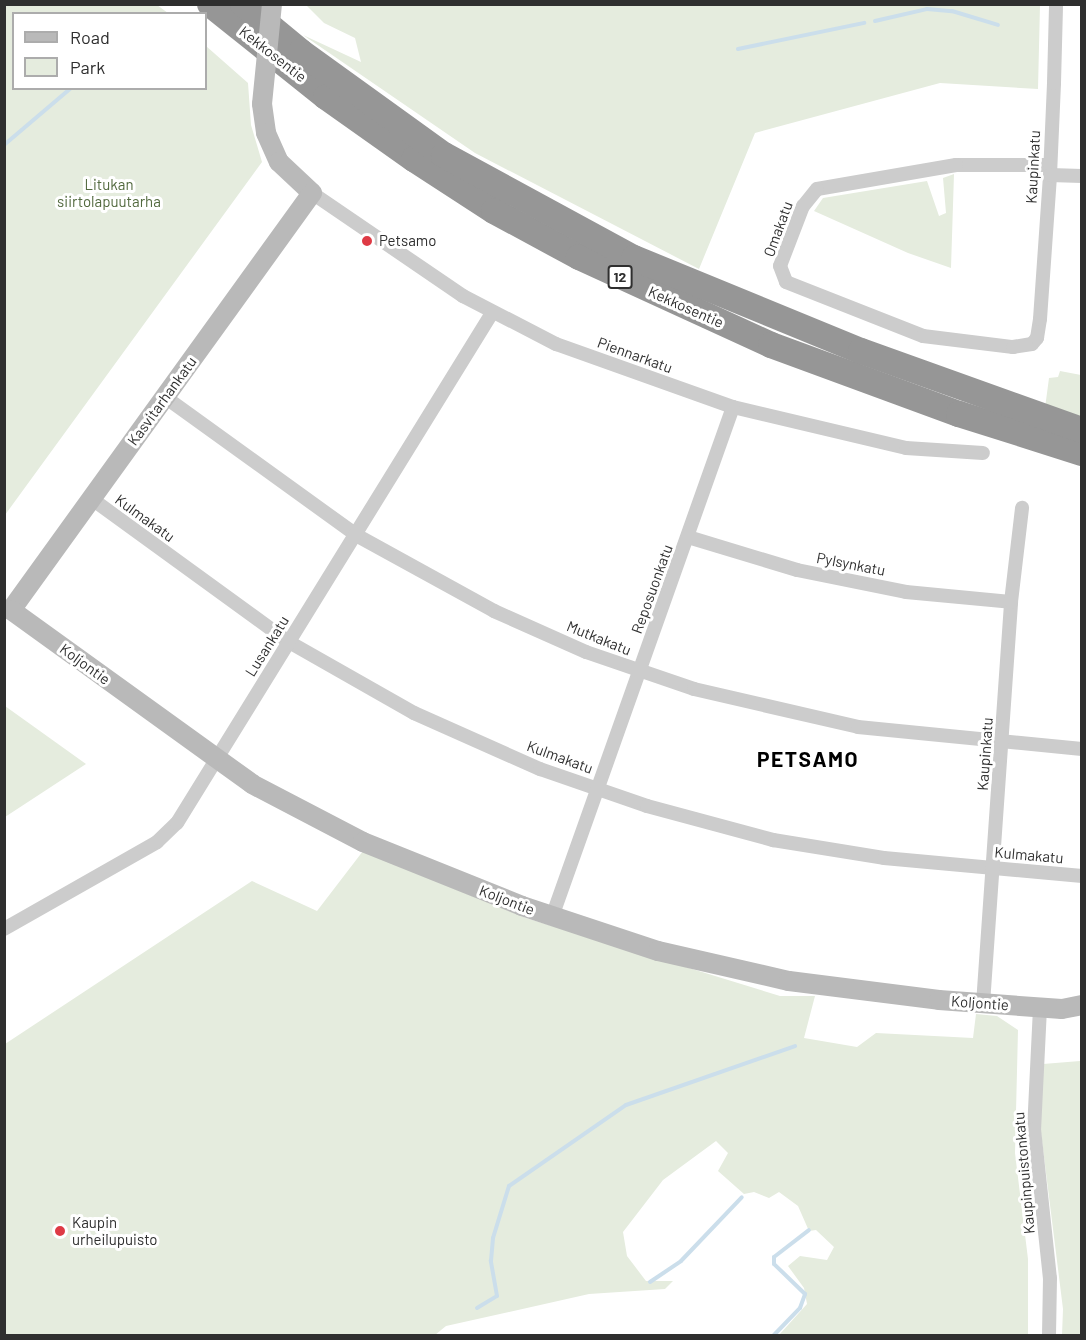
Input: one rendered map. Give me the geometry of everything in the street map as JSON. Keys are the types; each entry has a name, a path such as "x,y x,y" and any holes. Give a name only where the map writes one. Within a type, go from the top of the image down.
{"highway":[{"name":"Kekkosentie","path":"210,4 326,97 414,159 494,211 579,257 771,345 959,414 1082,453"},
{"name":"Kekkosentie","path":"243,4 300,52 444,155 624,253 850,347 1082,430"}],"street":[{"path":"272,4 262,104 266,132 279,162 312,193"},
{"name":"Kaupinkatu","path":"1039,331 1050,170 1056,4"},
{"name":"Omakatu","path":"1039,331 1032,344 1013,347 923,336 786,282 780,266 803,206 817,189 967,164 1050,170 1082,176"},
{"name":"Piennarkatu","path":"312,193 418,267 492,313 556,344 733,407 906,448 983,453"},
{"name":"Kasvitarhankatu","path":"9,605 92,500 312,193"},
{"name":"Lusankatu","path":"4,929 157,842 177,823 492,313"},
{"name":"Mutkakatu","path":"165,397 356,535 494,611 640,672 765,708 858,727 1002,743 1082,748"},
{"name":"Reposuonkatu","path":"552,916 733,407"},
{"name":"Kulmakatu","path":"92,500 289,642 414,713 537,768 645,806 773,840 884,858 1082,876"},
{"name":"Kaupinkatu","path":"983,1004 1011,602 1022,508"},
{"name":"Pylsynkatu","path":"688,537 797,570 906,592 1011,602"},
{"name":"Koljontie","path":"9,605 216,761 363,842 552,916 642,946 746,972 846,990 1040,1008 1082,1005"},
{"name":"Kaupinpuistonkatu","path":"1040,1008 1034,1129 1050,1278 1049,1335"}],"green space":[{"name":"Litukan siirtolapuutarha","path":"5,4 157,5 167,12 12,12 12,90 207,90 207,47 248,83 251,125 262,162 5,515"},
{"path":"306,5 1040,5 1038,89 940,83 755,133 699,269 475,153 303,35 361,62 355,38 324,23"},
{"path":"954,174 951,268 908,253 814,211 823,198 927,181 939,216 946,213 943,178"},
{"path":"1060,371 1081,375 1081,418 1045,408 1049,378 1058,377"},
{"path":"5,706 86,764 5,817"},
{"path":"363,851 526,918 780,996 815,996 804,1038 857,1047 876,1033 973,1038 976,1014 997,1016 1018,1030 1015,1153 1028,1259 1028,1335 779,1335 807,1304 804,1288 788,1266 800,1256 827,1260 834,1247 816,1230 809,1231 798,1206 779,1192 769,1198 754,1192 744,1194 718,1171 728,1153 716,1141 663,1180 623,1232 627,1256 646,1281 673,1281 665,1289 589,1294 446,1326 435,1335 5,1336 5,1044 252,881 317,911"},
{"path":"1080,1061 1081,1335 1062,1335 1063,1309 1041,1133 1043,1064"}],"waterway":[{"path":"875,21 927,9 952,11 998,25"},
{"path":"738,49 864,23"},
{"path":"4,145 69,90"},
{"path":"477,1308 497,1296 491,1261 493,1238 509,1186 626,1105 795,1046"},
{"path":"650,1282 681,1261 742,1197"},
{"path":"773,1336 800,1308 805,1294 774,1264 774,1257 809,1230"}],"place":[{"name":"Petsamo","path":"367,241"},
{"name":"Kaupin urheilupuisto","path":"60,1231"}],"district":[{"name":"PETSAMO","path":"808,759"}]}
